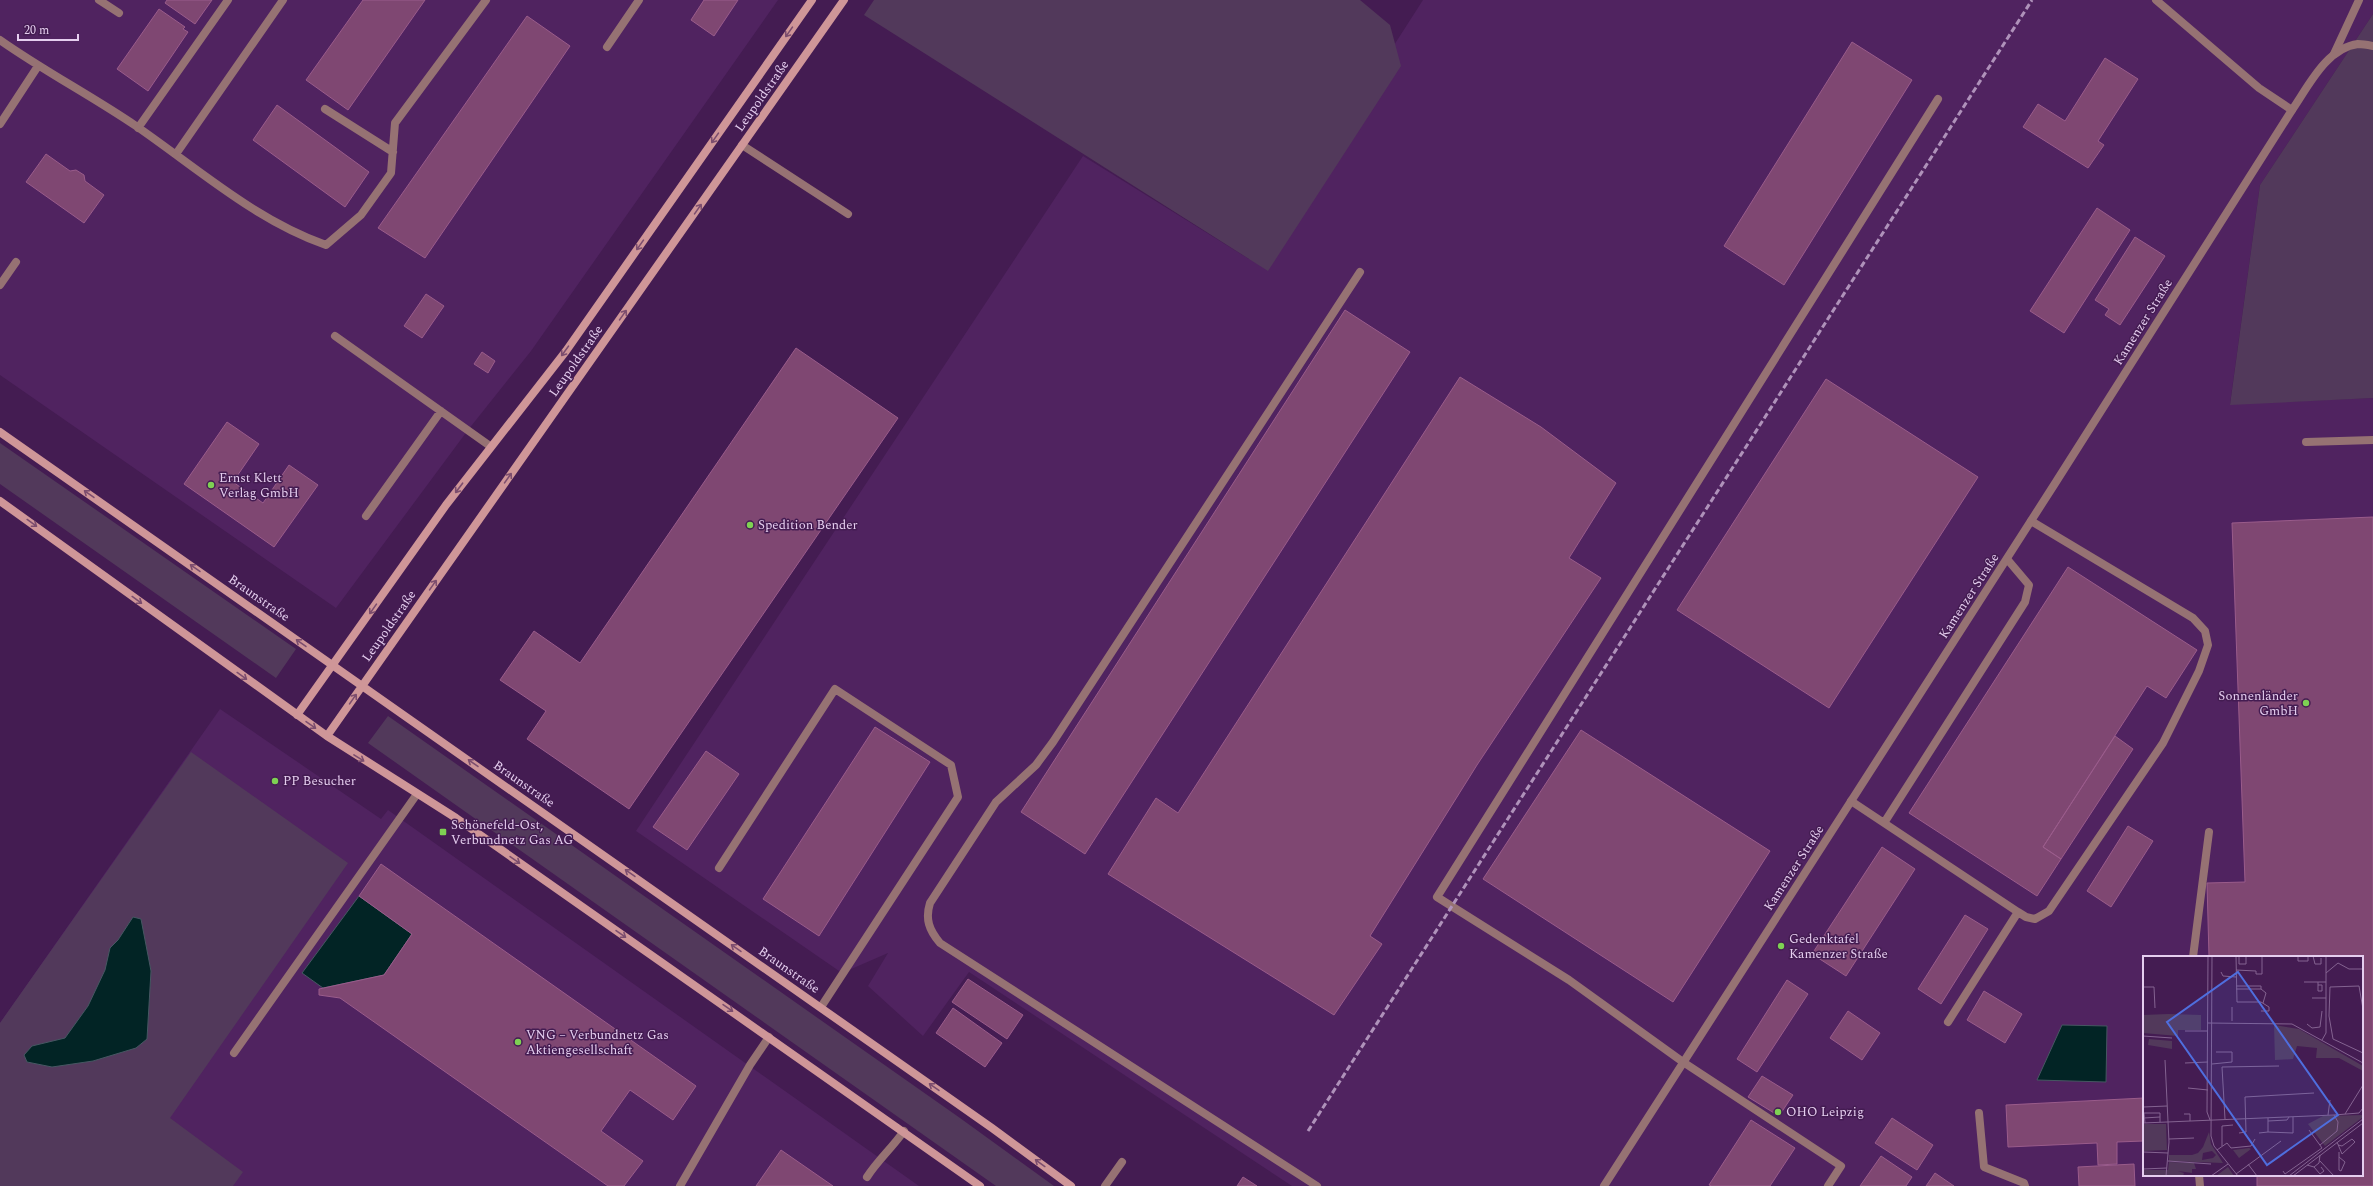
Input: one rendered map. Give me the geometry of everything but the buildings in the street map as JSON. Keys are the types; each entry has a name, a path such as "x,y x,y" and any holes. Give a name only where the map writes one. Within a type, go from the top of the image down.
{"main road":[{"name":"Leupoldstraße","path":"297,715 490,446 566,351 812,0"},
{"name":"Leupoldstraße","path":"327,736 844,0"},
{"name":"Braunstraße","path":"0,432 821,1007 1071,1186"},
{"path":"0,501 327,736 417,794 770,1037 980,1186"}],"street":[{"path":"100,0 119,13"},
{"path":"138,128 228,0"},
{"path":"176,154 283,0"},
{"path":"0,40 38,66 90,94 265,218 302,236 326,245 366,209 391,174 395,123 486,0"},
{"path":"607,47 639,0"},
{"path":"2156,0 2259,88 2292,110"},
{"path":"2334,54 2359,0"},
{"name":"Kamenzer Straße","path":"1604,1186 2007,559 2292,110 2322,67 2334,54 2357,44 2373,46"},
{"path":"0,124 38,66"},
{"path":"1828,1186 1841,1166 1683,1062 1569,980 1437,897 1938,99"},
{"path":"325,109 393,152"},
{"path":"742,145 848,214"},
{"path":"0,285 16,262"},
{"path":"1317,1186 940,943 932,934 928,925 927,912 930,903 996,802 1036,765 1053,742 1360,272"},
{"path":"335,336 490,446"},
{"path":"366,516 441,411"},
{"path":"2306,442 2373,440"},
{"path":"1851,801 2018,912 2026,917 2035,919 2049,911 2163,743 2199,671 2208,645 2205,631 2184,612 2031,521"},
{"path":"1884,823 2025,602 2029,585 2007,559"},
{"path":"719,868 835,689 951,765 958,797 821,1007"},
{"path":"234,1053 417,794"},
{"path":"2193,956 2209,832"},
{"path":"1948,1022 2018,912"},
{"path":"680,1186 750,1065 770,1037"},
{"path":"1979,1114 1984,1166 2024,1183 2025,1186"},
{"path":"867,1177 880,1158 889,1152 904,1131"},
{"path":"1105,1186 1122,1162"},
{"path":"2199,1176 2200,1186"}],"shaded area":[{"path":"0,0 778,0 531,351 468,430 336,608 0,375"},
{"path":"874,0 1360,0 1390,25 1401,66 1268,271 864,15"},
{"path":"1423,0 2373,0 2373,14 2260,185 2230,404 2373,398 2373,1186 1292,1186 969,972 923,1036 868,986 888,953 842,973 636,831 1083,156 1249,259 1380,67"},
{"path":"2373,14 2373,398 2230,405 2260,185"},
{"path":"0,443 296,649 276,678 0,484"},
{"path":"220,709 381,819 388,810 919,1186 126,1186 0,1023"},
{"path":"388,716 960,1118 1054,1186 996,1186 368,743"},
{"path":"191,752 348,863 170,1118 243,1172 233,1186 0,1186 0,1023"},
{"path":"359,896 412,934 384,975 323,988 302,973"},
{"path":"133,917 141,919 151,971 147,1039 136,1048 93,1061 52,1067 27,1062 24,1055 32,1046 65,1038 88,1006 105,970 110,948 118,940"},
{"path":"2062,1025 2107,1026 2106,1082 2037,1080"}],"railway":[{"path":"1308,1131 2032,0"}],"place":[{"name":"Ernst Klett Verlag GmbH","path":"211,485"},
{"name":"Spedition Bender","path":"750,525"},
{"name":"Sonnenländer GmbH","path":"2306,703"},
{"name":"PP Besucher","path":"275,781"},
{"name":"Schönefeld-Ost, Verbundnetz Gas AG","path":"443,832"},
{"name":"Gedenktafel Kamenzer Straße","path":"1781,946"},
{"name":"VNG – Verbundnetz Gas Aktiengesellschaft","path":"518,1042"},
{"name":"OHO Leipzig","path":"1778,1112"}]}
